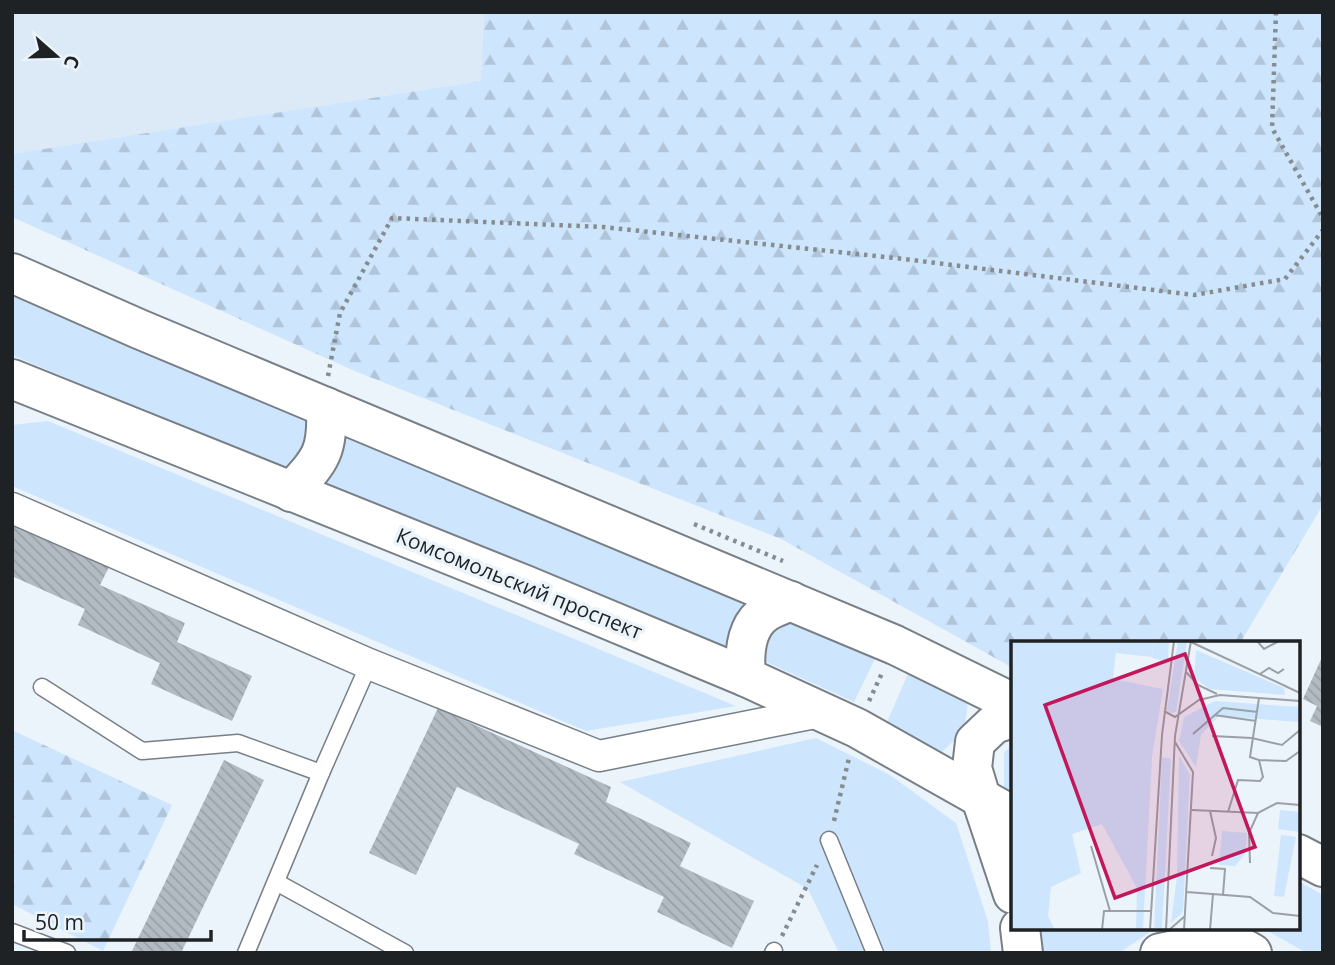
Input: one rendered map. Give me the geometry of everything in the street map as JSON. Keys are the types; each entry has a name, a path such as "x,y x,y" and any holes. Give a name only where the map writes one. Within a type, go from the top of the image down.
{"main road":[{"path":"12,273 895,645 1011,702"},
{"name":"Комсомольский проспект","path":"12,379 525,584 746,677 857,728 997,807"},
{"path":"291,492 323,455 327,432 326,407"},
{"path":"746,677 744,653 751,633 762,615 791,601"},
{"path":"1011,719 994,724 975,742 972,768 997,807 1011,883"},
{"path":"1300,855 1323,867"},
{"path":"1020,930 1023,953"},
{"path":"1160,953 1228,940"}],"street":[{"path":"12,508 369,663 599,756 820,712"}],"lane":[{"path":"246,953 369,663"},
{"path":"42,687 142,751 238,743 321,773"},
{"path":"829,840 875,953"},
{"path":"276,882 405,953"},
{"path":"12,932 67,953"}],"path":[{"path":"1276,12 1272,128 1323,218"},
{"path":"326,407 327,381 340,313 391,218 603,227 904,259 1194,295 1285,279 1323,230"},
{"path":"774,952 829,840 857,728 895,645"}],"shaded area":[{"path":"12,12 484,12 481,81 12,154"}],"green space":[{"path":"484,12 1323,12 1323,505 1241,641 1011,641 1011,667 781,539 357,372 12,217 12,154 481,81"},
{"path":"12,295 347,438 757,602 733,622 728,648 328,488 12,355"},
{"path":"48,421 736,706 586,731 12,486 12,425"},
{"path":"791,619 875,659 854,702 764,661 770,637"},
{"path":"908,674 968,702 964,731 942,752 886,724"},
{"path":"12,730 172,805 103,951 12,904"},
{"path":"816,738 890,775 956,823 988,921 991,953 839,953 808,889 620,782"},
{"path":"1011,747 1011,792 1004,788 1004,752"},
{"path":"1300,882 1323,895 1323,953 1307,953 1266,930 1300,930"},
{"path":"1035,930 1153,930 1119,953 1038,953"}],"building":[{"path":"12,523 109,567 100,585 185,623 177,642 252,676 232,721 151,684 160,663 78,625 85,609 12,576"},
{"path":"1323,655 1323,727 1310,721 1317,706 1303,699"},
{"path":"438,708 611,787 606,802 691,843 680,866 754,901 732,948 657,912 664,897 574,854 579,844 457,787 416,875 369,853"},
{"path":"224,760 264,780 181,953 131,953"}]}
